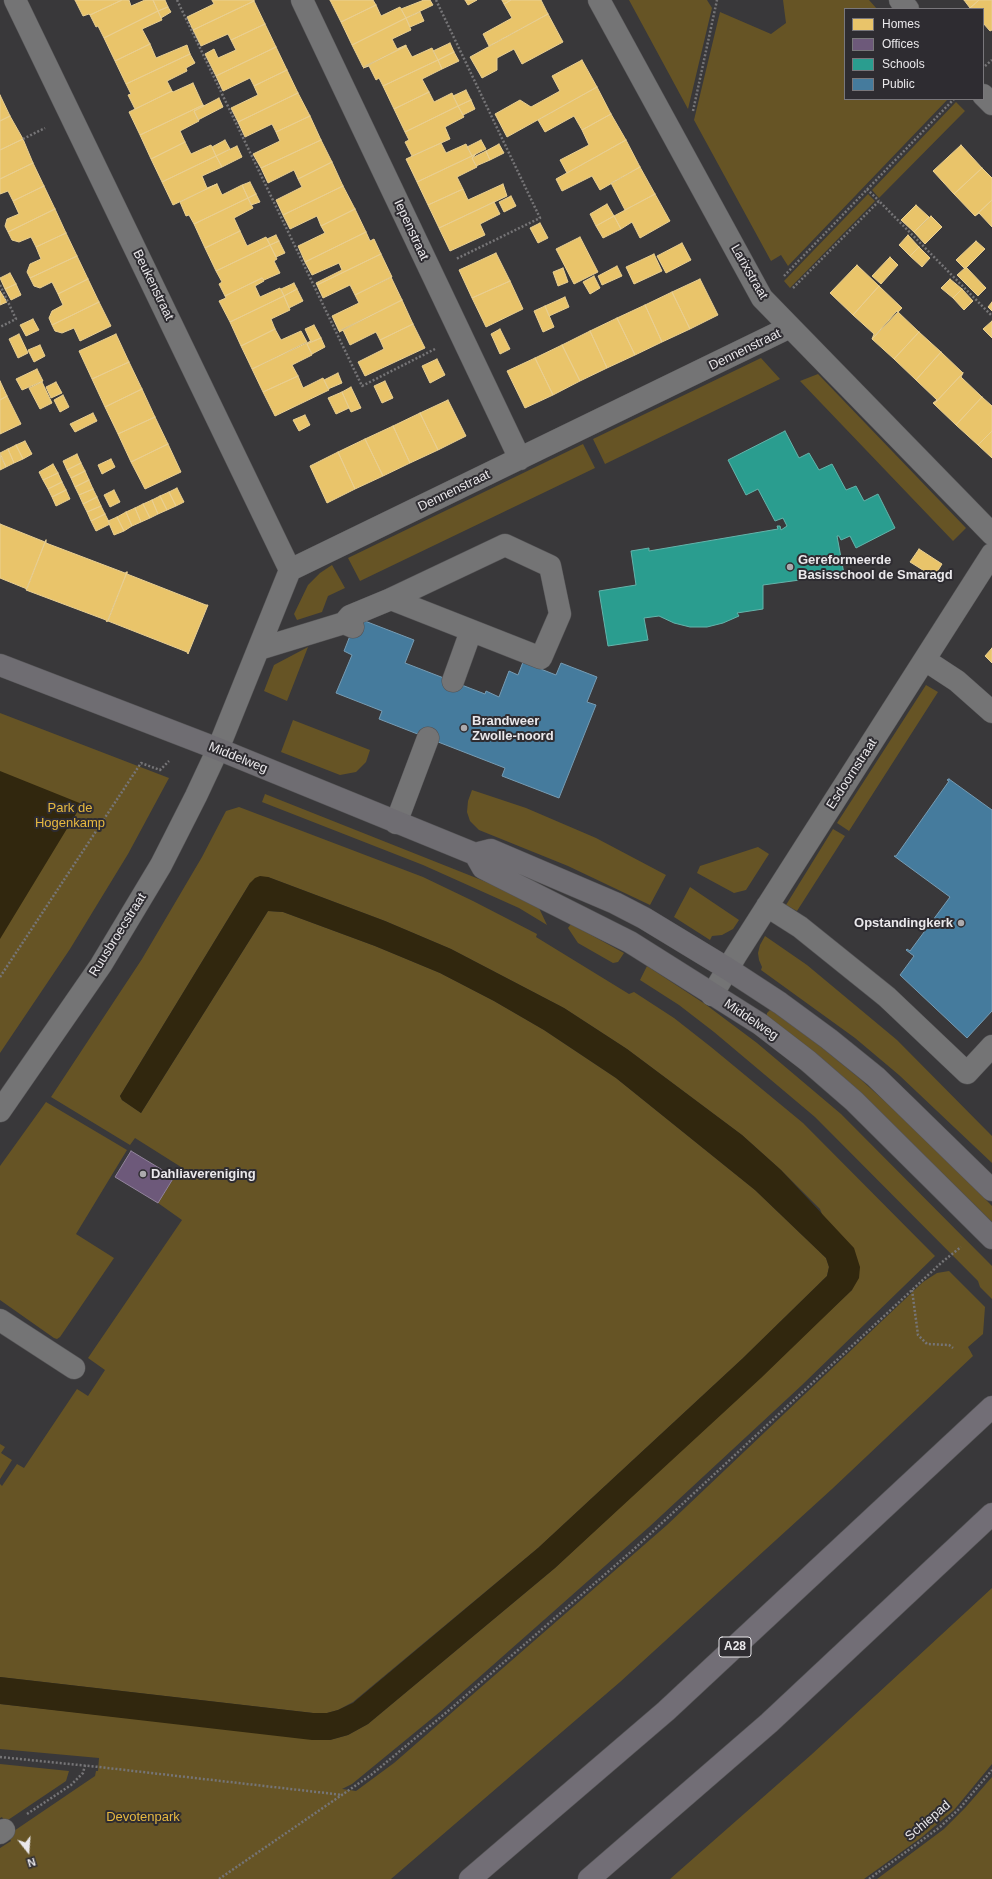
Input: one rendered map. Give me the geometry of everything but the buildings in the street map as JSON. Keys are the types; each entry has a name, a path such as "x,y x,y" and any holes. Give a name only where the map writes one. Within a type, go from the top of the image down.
{"highway":[{"name":"A28","path":"470,1879 666,1711 992,1407"},
{"path":"588,1879 769,1723 992,1514"}],"main road":[{"name":"Middelweg","path":"0,665 218,749 475,854 491,850 615,903 669,932 728,969 780,1003 829,1039 876,1077 992,1190"},
{"name":"Middelweg","path":"475,854 483,868 630,942 760,1024 808,1061 854,1100 992,1238"}],"street":[{"name":"Beukenstraat","path":"15,0 290,570"},
{"name":"Iepenstraat","path":"302,0 460,336 520,459"},
{"name":"Larixstraat","path":"599,0 684,155 770,291 790,327 992,534"},
{"path":"900,0 907,8"},
{"path":"984,96 992,104"},
{"name":"Dennenstraat","path":"290,570 790,327"},
{"path":"259,649 349,625 350,616 391,599 505,545 550,566 560,614 541,658 391,599"},
{"name":"Esdoornstraat","path":"712,995 767,906 992,554"},
{"path":"218,749 290,570"},
{"path":"453,681 471,631"},
{"path":"925,660 957,681 992,712"},
{"path":"396,823 428,738"},
{"name":"Ruusbroecstraat","path":"0,1111 71,1009 132,914 161,865 218,749"},
{"path":"767,906 800,927 887,997 967,1073 992,1046"},
{"path":"0,1320 74,1368"}],"path":[{"path":"176,0 362,386 460,336"},
{"path":"430,272 540,218 436,0"},
{"path":"684,155 717,0"},
{"path":"984,68 992,60"},
{"path":"770,291 953,100"},
{"path":"867,189 992,316"},
{"path":"770,291 787,294 879,201"},
{"path":"0,285 16,319 0,327"},
{"path":"0,977 141,763 160,770 171,759 180,735"},
{"path":"219,1879 344,1795 371,1775 454,1706 627,1555 912,1289 941,1263 966,1244"},
{"path":"912,1289 918,1335 927,1344 949,1344 953,1348"},
{"path":"0,1757 85,1765 344,1795"},
{"path":"2,1831 71,1785 83,1773 85,1765"},
{"name":"Schiepad","path":"869,1879 940,1826 960,1808 992,1770"}],"green space":[{"path":"629,0 707,0 712,8 688,109"},
{"path":"783,0 869,0 876,8 844,8 844,100 947,100 788,266 781,255 771,261 694,120 720,12 771,34 786,23"},
{"path":"956,102 965,111 879,198 872,190"},
{"path":"868,194 875,201 790,288 784,281"},
{"path":"761,358 780,379 605,464 593,439"},
{"path":"818,374 966,528 953,541 800,381"},
{"path":"583,444 595,468 360,581 348,558"},
{"path":"332,565 345,588 328,596 322,612 297,620 294,614 308,585 320,573"},
{"path":"308,647 287,701 264,691 274,665"},
{"path":"926,685 938,692 849,831 837,823"},
{"name":"Park de Hogenkamp","path":"0,713 169,778 128,854 70,949 0,1053"},
{"path":"293,720 370,750 366,762 356,772 340,775 281,752"},
{"path":"472,790 526,808 596,838 666,875 650,905 568,866 479,830 470,821 467,812 468,801"},
{"path":"265,794 494,885 539,908 547,925 519,908 423,865 262,802"},
{"name":"Devotenpark","path":"239,807 423,877 537,934 536,937 629,994 634,992 674,1018 803,1123 935,1256 802,1385 649,1527 441,1711 352,1784 342,1789 356,1791 394,1763 667,1525 923,1282 937,1273 949,1271 985,1307 983,1334 968,1347 973,1356 832,1489 620,1682 391,1879 0,1879 0,1848 11,1841 8,1835 95,1776 96,1771 98,1771 99,1758 0,1749 0,1704 330,1740 348,1735 368,1724 555,1568 852,1290 820,1209 781,1170 742,1135 627,1049 564,1008 451,949 385,921 268,877 250,883 120,1096 122,1100 141,1113 268,911 283,912 375,946 440,973 494,1001 544,1030 616,1078 755,1190 826,1258 829,1267 827,1276 742,1359 538,1548 353,1702 338,1710 327,1713 313,1713 0,1677 0,1484 2,1486 17,1464 24,1468 77,1389 88,1396 105,1370 88,1358 182,1220 158,1203 181,1167 135,1138 130,1145 51,1097 142,959 202,857 226,811"},
{"path":"833,829 845,836 797,911 786,905"},
{"path":"758,847 769,854 746,890 734,893 697,873 700,866"},
{"path":"690,887 739,920 733,929 722,935 712,936 710,940 674,917"},
{"path":"571,924 624,953 618,962 613,963 578,943 568,928"},
{"path":"765,936 807,965 897,1040 992,1136 992,1163 899,1075 855,1038 761,970 762,967 758,953"},
{"path":"647,966 705,1004 757,1043 841,1114 992,1266 992,1299 980,1287 978,1281 815,1117 714,1032 679,1005 640,980"},
{"path":"770,1010 774,1011 809,1037 859,1078 916,1129 992,1206 992,1222 878,1110 767,1017 767,1013"},
{"path":"46,1102 127,1150 76,1234 114,1258 60,1337 57,1339 0,1300 0,1166"},
{"path":"0,1444 5,1447 1,1453 12,1460 0,1479"},
{"path":"992,1588 992,1764 954,1810 922,1837 864,1879 670,1879 811,1755"},
{"path":"0,1764 69,1771 66,1781 5,1822 2,1817 0,1818"},
{"path":"992,1777 992,1879 877,1879 944,1829"}],"shaded area":[{"path":"0,771 82,804 0,939"},
{"path":"260,876 268,877 385,921 451,949 564,1008 627,1049 742,1135 781,1170 854,1248 860,1267 859,1278 852,1290 761,1378 555,1568 368,1724 348,1735 330,1740 312,1740 0,1704 0,1677 313,1713 327,1713 353,1703 538,1548 742,1359 827,1276 829,1267 826,1258 755,1190 616,1078 544,1030 494,1001 440,973 375,946 283,912 268,911 141,1113 122,1100 120,1096 250,883 255,878"}],"place":[{"name":"Gereformeerde Basisschool de Smaragd","path":"790,567"},
{"name":"Brandweer Zwolle-noord","path":"464,728"},
{"name":"Opstandingkerk","path":"961,923"},
{"name":"Dahliavereniging","path":"143,1174"}]}
